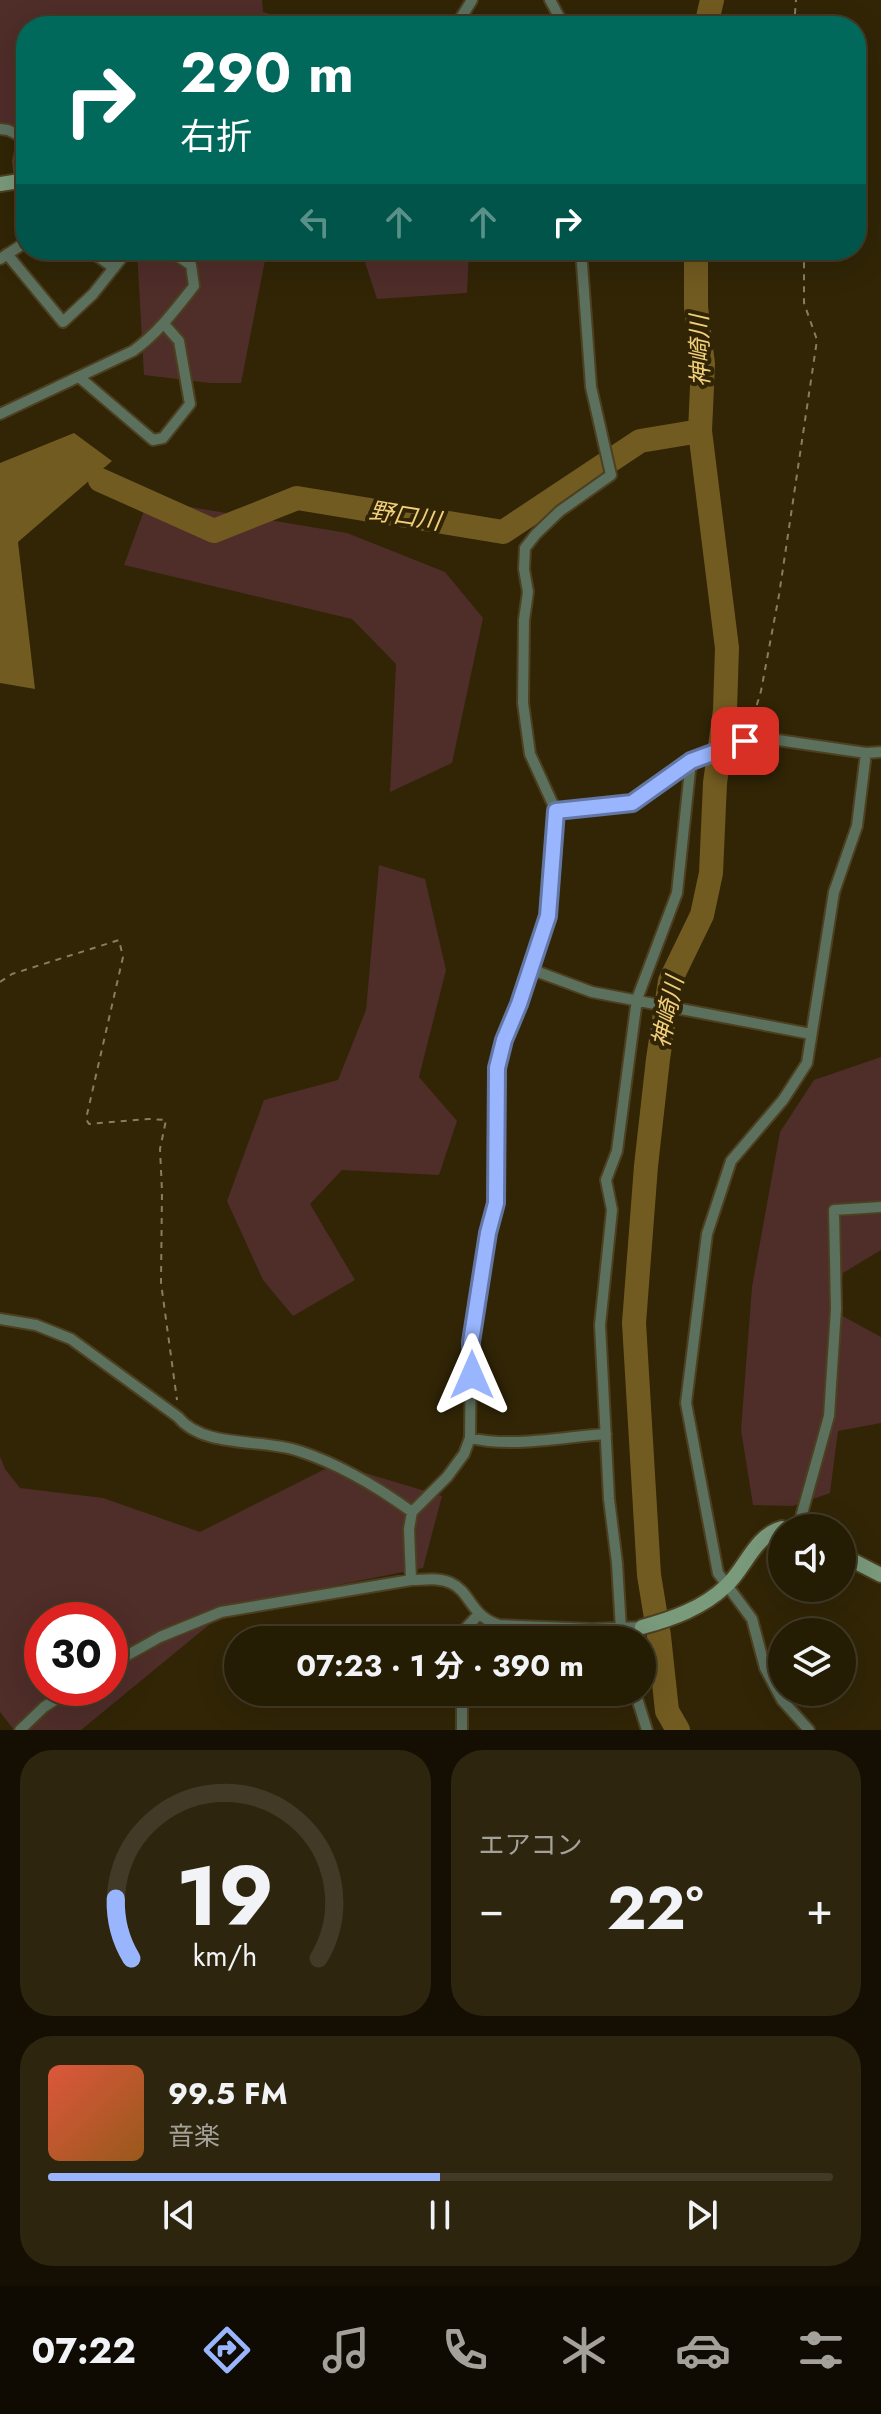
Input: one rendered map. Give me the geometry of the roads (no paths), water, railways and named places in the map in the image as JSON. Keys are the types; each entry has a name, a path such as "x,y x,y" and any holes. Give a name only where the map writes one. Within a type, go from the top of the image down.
{"street":[{"path":"4,257 63,322 93,294 120,260"},
{"path":"103,260 114,268"},
{"path":"0,414 133,351 164,324 194,286 191,265 184,260"},
{"path":"411,1580 409,1529 412,1512 447,1477 464,1454 470,1438 471,1342 488,1233 496,1203 497,1068 548,916 556,811 530,754 523,703 524,620 528,592 524,569 525,548 560,511 611,475 591,387 582,260"},
{"path":"79,377 153,440 163,438 190,404 179,341 164,324"},
{"path":"556,811 632,803 691,761 745,741 764,738 866,753 881,752"},
{"path":"809,1730 782,1700 765,1668 752,1619 718,1573 686,1403 707,1234 731,1161 783,1100 807,1063 834,892 857,826 866,753"},
{"path":"621,1626 600,1325 612,1210 606,1180 617,1151 637,999 677,893 691,761"},
{"path":"530,969 592,992 811,1034"},
{"path":"802,1514 829,1416 836,1309 834,1210 881,1207"},
{"path":"0,1319 36,1325 71,1339 178,1417 188,1428 202,1435 301,1451 389,1495 412,1512"},
{"path":"470,1438 510,1442 606,1434"},
{"path":"646,1626 675,1618 727,1586 768,1535"},
{"path":"856,1562 881,1575"},
{"path":"128,1655 160,1637 221,1612 411,1580 438,1579 452,1583 487,1621 509,1626"},
{"path":"468,1626 479,1614"},
{"path":"20,1730 46,1706"},
{"path":"462,1706 462,1730"},
{"path":"639,1706 647,1730"}],"waterway":[{"name":"神崎川","path":"708,16 712,0"},
{"name":"神崎川","path":"678,1730 667,1711 649,1575 634,1323 658,1059 670,981 702,915 711,873 715,783 725,710 727,648 700,431 703,364 696,307 696,260"},
{"name":"野口川","path":"100,480 214,531 297,498 503,532 640,441 700,431"}]}
